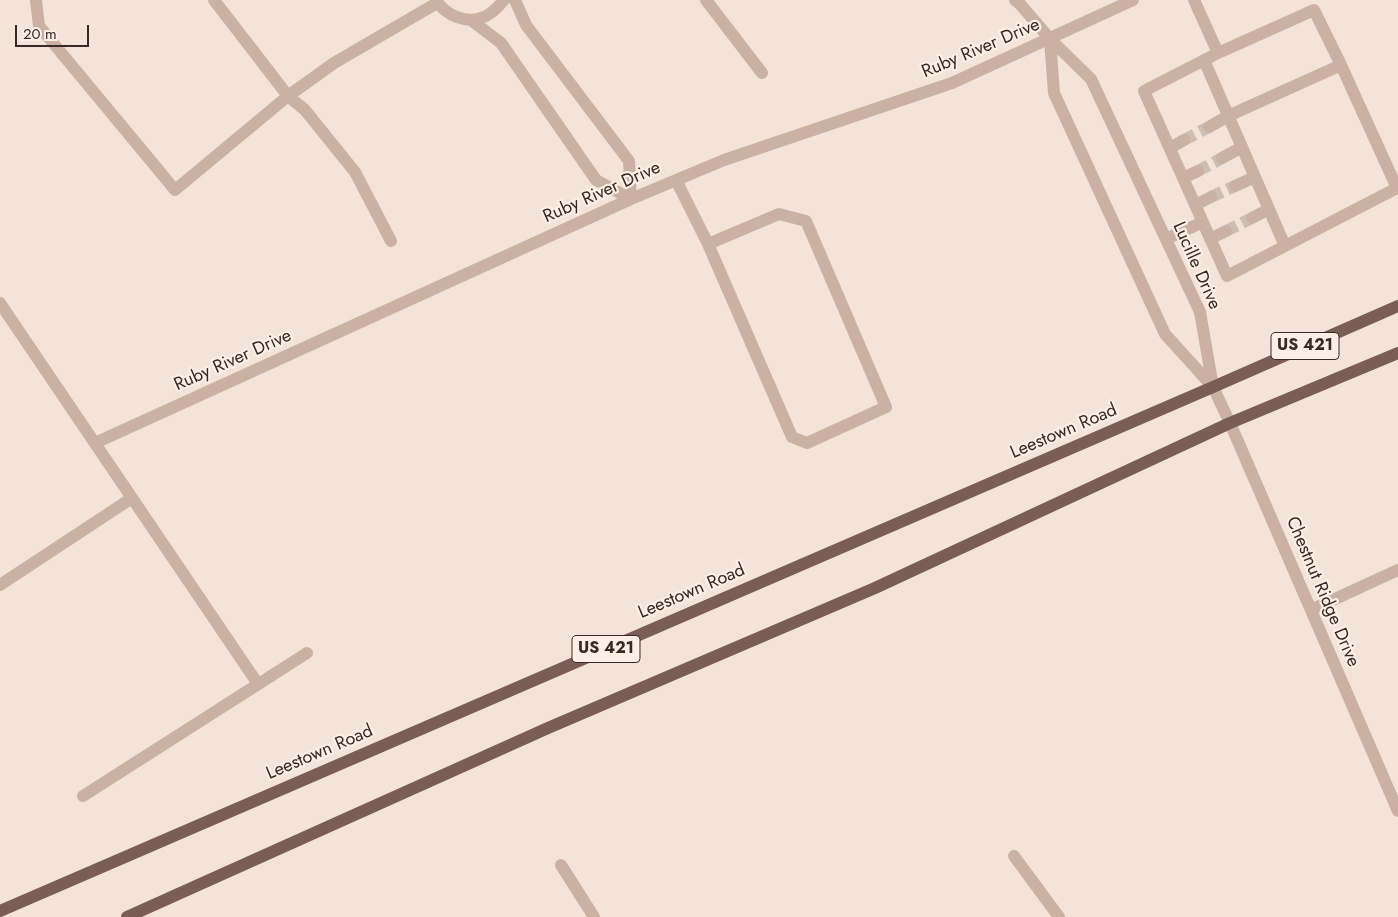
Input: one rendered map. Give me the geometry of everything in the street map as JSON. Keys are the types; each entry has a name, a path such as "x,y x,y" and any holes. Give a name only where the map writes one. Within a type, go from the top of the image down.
{"main road":[{"name":"Leestown Road","path":"0,912 1398,306"},
{"name":"US 421","path":"127,917 548,728 875,588 1230,423 1398,353"}],"street":[{"path":"36,0 39,26 175,190 288,96 334,63 436,1 446,12 458,18 471,20 484,17 496,10 504,0"},
{"path":"214,0 288,96 305,110 355,172 391,241"},
{"path":"515,0 526,25 629,161 631,199"},
{"path":"706,0 762,73"},
{"name":"Lucille Drive","path":"1015,0 1050,40 1091,79 1200,312 1213,387"},
{"name":"Ruby River Drive","path":"95,443 631,199 724,160 952,83 1050,40 1134,0"},
{"path":"1194,0 1218,53"},
{"path":"1314,10 1397,188 1227,276 1144,91 1218,53 1314,10"},
{"path":"471,20 500,43 596,180 631,199"},
{"path":"1050,40 1054,93 1165,334 1213,387"},
{"path":"1204,60 1285,246"},
{"path":"1209,127 1228,116 1340,65"},
{"path":"1170,148 1184,140"},
{"path":"1222,158 1242,147"},
{"path":"1183,178 1198,171"},
{"path":"1235,186 1255,176"},
{"path":"676,180 708,244 792,437 807,443 886,407 806,221 780,214 708,244"},
{"path":"1195,205 1211,197"},
{"path":"1252,218 1269,209"},
{"path":"1166,239 1203,222"},
{"path":"1210,239 1226,231"},
{"path":"2,309 258,684"},
{"name":"Chestnut Ridge Drive","path":"1213,387 1398,810"},
{"path":"0,585 132,498"},
{"path":"1311,610 1398,570"},
{"path":"84,796 307,653"},
{"path":"1014,856 1059,917"},
{"path":"561,865 594,917"}],"tunnel":[{"path":"1184,140 1209,127"},
{"path":"1198,171 1222,158"},
{"path":"1211,197 1235,186"},
{"path":"1226,231 1252,218"}]}
